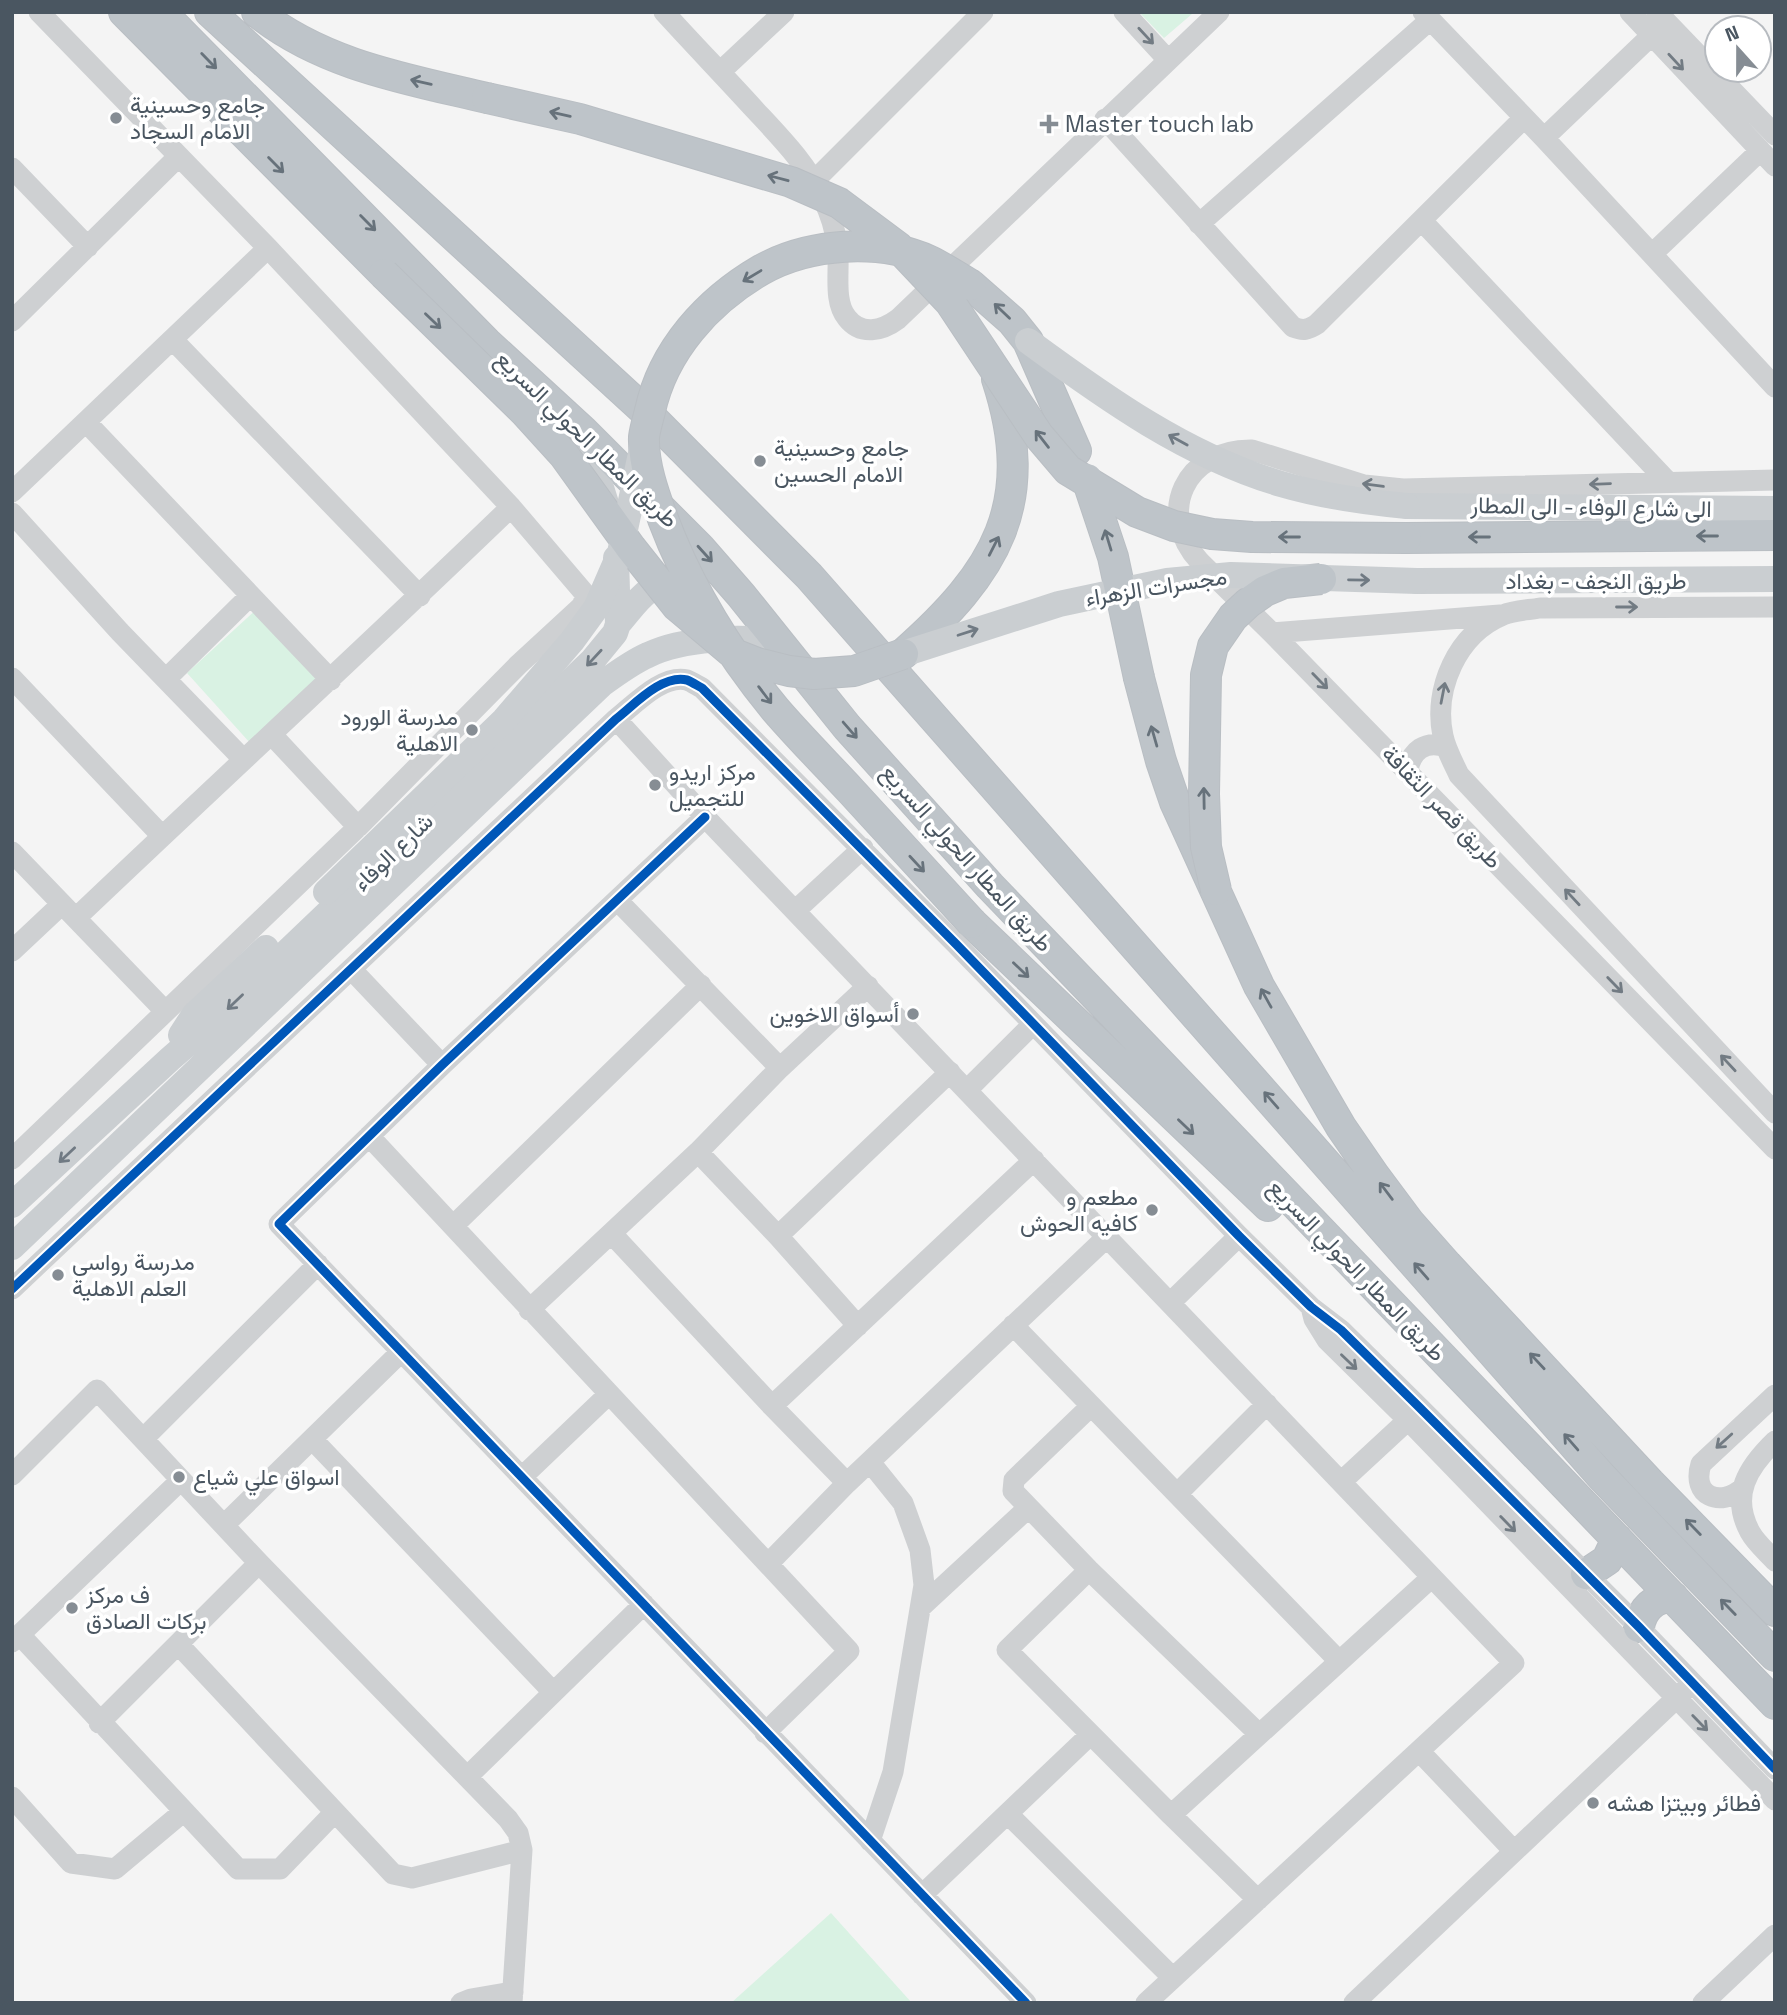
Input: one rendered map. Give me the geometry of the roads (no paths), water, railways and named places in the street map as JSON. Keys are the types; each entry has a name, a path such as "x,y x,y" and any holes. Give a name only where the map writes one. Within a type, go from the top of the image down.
{"highway":[{"path":"124,12 524,411 564,455 677,606 734,654 789,671 814,674 854,671 903,654 965,592 990,554 1009,512 1013,479 1007,410 992,362"},
{"name":"طريق المطار الحولي السريع","path":"161,12 487,343 583,431 700,548 847,727 990,886 1775,1704"},
{"name":"طريق المطار الحولي السريع","path":"210,12 647,413 800,566 1602,1477 1775,1656"},
{"path":"257,12 297,38 335,57 374,71 580,119 791,181 839,203 914,262 950,302 1039,436 1068,470 1137,512 1174,526 1212,534 1252,537 1775,536"},
{"path":"1466,1382 1413,1344 972,923 776,709 718,629 686,573 654,495 645,437 652,400 673,353 705,313 734,288 767,267 815,250 880,249 904,253 928,261 963,280 992,301 1028,341 1095,499 1113,557 1141,688 1161,761 1192,842 1259,986 1311,1077 1341,1128 1409,1222 1650,1483 1775,1611"},
{"path":"1216,890 1206,847 1204,794 1206,675 1213,646 1233,617 1265,592 1284,583 1321,579"},
{"path":"1586,1574 1607,1560 1617,1539"},
{"path":"1639,1627 1643,1613 1653,1602 1673,1597"}],"main road":[{"name":"الى شارع الوفاء - الى المطار","path":"1028,341 1129,413 1202,454 1292,487 1365,502 1407,506 1775,509"},
{"path":"583,431 605,499 613,535 618,624"},
{"path":"170,1059 180,1036 194,1016 327,892 504,720 572,642 596,608 620,553 645,437"},
{"name":"مجسرات الزهراء","path":"903,654 1059,604 1154,583 1231,575 1417,581"},
{"name":"طريق النجف - بغداد","path":"1417,581 1775,579"},
{"name":"شارع الوفاء","path":"12,1205 170,1059 225,1012 592,661 615,633 618,624 647,591 656,584 667,582 678,583 689,589 696,597 699,619 695,629 687,637 618,673 587,696 12,1247"},
{"name":"شارع الوفاء","path":"652,653 733,638 779,642"},
{"path":"47,1215 66,1206 100,1182 639,673 681,656 734,654"}],"street":[{"path":"12,1159 358,827 585,601 586,595 511,508 268,248 39,12"},
{"path":"664,12 786,144 814,181 825,201 837,246 840,304 845,316 864,330 889,327 898,319 1212,15"},
{"path":"720,72 784,12"},
{"path":"814,181 983,12"},
{"path":"1124,12 1168,60"},
{"path":"1630,12 1767,158 1652,254"},
{"path":"1657,12 1775,135"},
{"path":"1199,224 1427,16 1775,387"},
{"path":"1544,138 1651,35"},
{"path":"1105,119 1293,327 1301,330 1310,329 1317,324 1523,119"},
{"path":"12,321 178,157"},
{"path":"12,168 88,247"},
{"path":"1422,221 1668,482"},
{"path":"12,492 268,248"},
{"path":"173,340 420,596"},
{"path":"86,422 331,680"},
{"path":"1272,633 1200,562 1189,550 1182,535 1178,519 1183,487 1204,461 1219,453 1235,449 1252,450 1364,485 1403,489 1775,481"},
{"path":"12,951 69,911 162,836 511,508"},
{"path":"12,513 243,759"},
{"path":"166,679 250,596"},
{"name":"طريق قصر الثقافة","path":"1272,633 1504,614 1540,608 1775,607"},
{"name":"طريق قصر الثقافة","path":"1504,614 1486,625 1457,655 1442,695 1440,716 1446,747 1460,775 1775,1112"},
{"name":"طريق قصر الثقافة","path":"1272,633 1775,1149"},
{"path":"12,678 162,836"},
{"path":"12,1289 617,719 657,687 672,681 686,680 702,688 863,848 1239,1236 1311,1307 1341,1329 1639,1627 1775,1769"},
{"path":"617,719 705,817 1514,1663 1146,2003"},
{"path":"272,735 358,827"},
{"path":"1408,772 1417,750 1431,744 1446,747"},
{"path":"705,817 442,1065 279,1224 1026,2003"},
{"path":"796,911 863,848"},
{"path":"12,852 165,1012"},
{"path":"617,900 780,1068"},
{"path":"352,970 442,1065"},
{"path":"454,1225 701,985"},
{"path":"529,1310 698,1152 780,1068 868,986"},
{"path":"967,1090 1033,1024"},
{"path":"778,1236 950,1072"},
{"path":"369,1136 849,1651 765,1733"},
{"path":"698,1152 859,1326"},
{"path":"772,1406 1034,1160"},
{"path":"612,1234 847,1483"},
{"path":"1170,1303 1239,1236"},
{"path":"768,1564 847,1483 1107,1237"},
{"path":"143,1439 318,1264"},
{"path":"1311,1307 1319,1330 1326,1340 1408,1420 1775,1800"},
{"path":"1013,1325 1339,1661"},
{"path":"224,1525 401,1352"},
{"path":"14,1472 97,1390 259,1563 514,1825 522,1850 512,1997 471,1999 461,2003"},
{"path":"522,1477 609,1394"},
{"path":"1743,1488 1734,1496 1724,1499 1713,1497 1705,1492 1699,1483 1701,1464 1775,1395"},
{"path":"1177,1494 1267,1404"},
{"path":"1091,1406 1012,1483 1013,1491 1089,1570 1259,1734"},
{"path":"1341,1482 1408,1420"},
{"path":"312,1439 553,1692"},
{"path":"1775,1441 1747,1473 1742,1504 1751,1534 1775,1561"},
{"path":"870,1462 904,1503 920,1550 924,1585 893,1772 870,1841"},
{"path":"181,1479 16,1639 238,1870 280,1869 335,1812"},
{"path":"921,1607 1028,1508"},
{"path":"99,1723 259,1563"},
{"path":"1089,1570 1007,1650 1258,1900"},
{"path":"1171,1815 1432,1577"},
{"path":"467,1777 644,1604"},
{"path":"178,1644 388,1870 399,1877 412,1878 522,1850"},
{"path":"1354,2003 1693,1683"},
{"path":"922,1895 1090,1735"},
{"path":"1420,1752 1514,1851"},
{"path":"15,1805 72,1863 116,1869 183,1812"},
{"path":"1008,1814 1173,1978"},
{"path":"1703,2003 1775,1935"}],"place":[{"name":"جامع وحسينية الامام السجاد","path":"116,118"},
{"name":"Master touch lab","path":"1049,124"},
{"name":"جامع وحسينية الامام الحسين","path":"760,461"},
{"name":"مدرسة الورود الاهلية","path":"472,730"},
{"name":"مركز اريدو للتجميل","path":"655,785"},
{"name":"أسواق الاخوين","path":"913,1014"},
{"name":"مطعم و كافيه الحوش","path":"1152,1210"},
{"name":"مدرسة رواسي العلم الاهلية","path":"58,1275"},
{"name":"اسواق علي شياع","path":"179,1477"},
{"name":"ف مركز بركات الصادق","path":"72,1608"},
{"name":"فطائر وبيتزا هشه","path":"1593,1803"}]}
